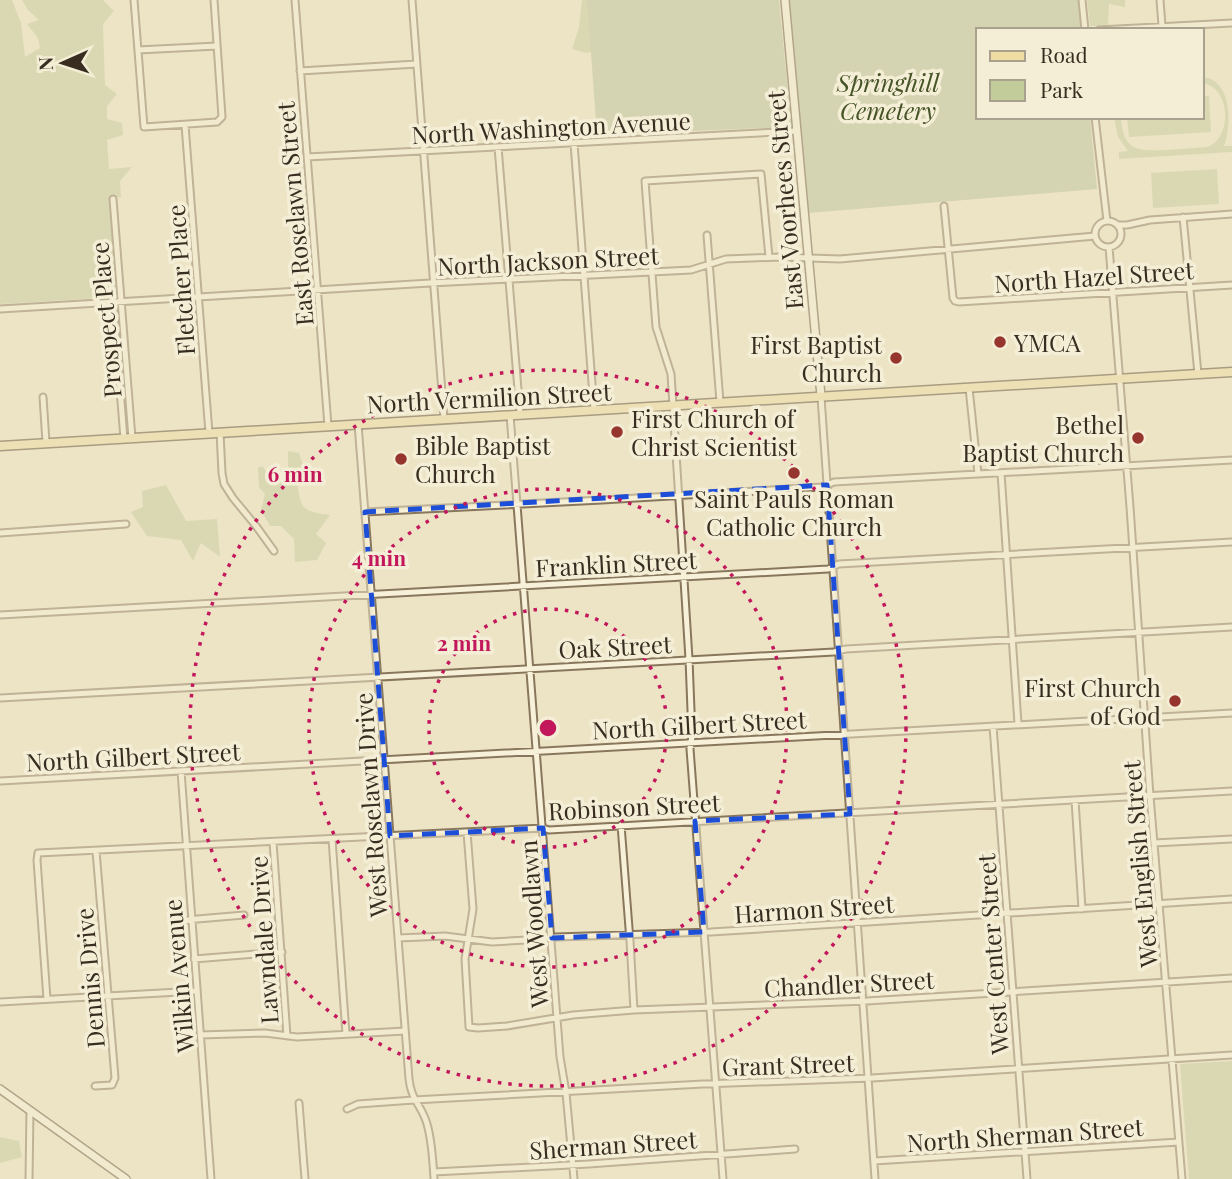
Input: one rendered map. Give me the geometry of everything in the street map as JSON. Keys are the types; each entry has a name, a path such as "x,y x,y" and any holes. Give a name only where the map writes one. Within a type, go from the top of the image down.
{"main road":[{"name":"East Voorhees Street","path":"785,0 821,396"},
{"name":"North Vermilion Street","path":"0,446 1232,372"},
{"path":"0,1089 126,1179"}],"street":[{"path":"134,0 144,127 217,122 222,117 214,0"},
{"name":"East Roselawn Street","path":"295,0 328,426"},
{"path":"412,0 444,419"},
{"path":"1082,0 1085,28"},
{"path":"1160,0 1162,26"},
{"path":"1130,28 1232,23"},
{"path":"138,50 217,46"},
{"path":"300,71 417,64"},
{"path":"1095,119 1107,221"},
{"name":"Fletcher Place","path":"185,125 209,433"},
{"name":"North Washington Avenue","path":"307,157 797,131"},
{"path":"574,143 594,410"},
{"path":"498,147 520,414"},
{"path":"723,1179 695,821 689,659 671,374 656,327 645,181 761,174 769,257"},
{"name":"Prospect Place","path":"113,198 128,438"},
{"path":"944,206 948,250"},
{"path":"1118,225 1120,233 1113,247 1100,245 1095,236 1097,226 1107,221 1122,226 1140,221 1232,214"},
{"path":"1183,217 1198,374"},
{"path":"707,235 720,402"},
{"name":"North Jackson Street","path":"0,309 691,270 726,260 769,257 840,259 1095,236"},
{"name":"West English Street","path":"1109,247 1182,1179"},
{"name":"North Hazel Street","path":"948,250 953,298 959,302 1232,285"},
{"name":"Prospect Place","path":"113,302 128,438"},
{"path":"969,387 978,474"},
{"path":"821,396 875,1179"},
{"path":"43,397 46,443"},
{"name":"West Woodlawn","path":"510,415 560,1057 574,1179"},
{"name":"West Roselawn Drive","path":"358,424 410,1090 423,1111 428,1126 434,1179"},
{"path":"220,432 224,484 274,551"},
{"path":"365,512 822,487 834,482 1232,460"},
{"path":"1001,473 1018,724"},
{"path":"0,533 126,524"},
{"name":"Franklin Street","path":"0,615 684,578 828,569 839,564 1232,542"},
{"name":"Oak Street","path":"0,698 1232,627"},
{"name":"North Gilbert Street","path":"0,780 1232,713"},
{"name":"West Center Street","path":"993,726 1027,1179"},
{"name":"Wilkin Avenue","path":"181,771 211,1179"},
{"name":"Robinson Street","path":"47,999 38,853 543,828 549,830 1232,792"},
{"path":"1075,800 1082,909"},
{"path":"621,825 634,1010"},
{"path":"467,832 473,909 468,939"},
{"path":"332,839 346,1034"},
{"path":"1154,844 1232,839"},
{"name":"Lawndale Drive","path":"274,842 287,1036"},
{"name":"Dennis Drive","path":"95,1086 112,1085 115,1078 96,851"},
{"name":"Harmon Street","path":"398,938 445,936 492,942 704,932 1232,899"},
{"path":"174,921 244,915"},
{"name":"Chandler Street","path":"468,939 465,971 469,1027 478,1028 634,1010 863,1001 1232,978"},
{"path":"194,959 282,953"},
{"path":"0,1002 197,991"},
{"path":"200,1035 265,1033 297,1037 405,1031"},
{"name":"Grant Street","path":"347,1109 358,1104 414,1100 868,1078 1232,1055"},
{"path":"299,1103 305,1179"},
{"path":"29,1179 30,1110"},
{"name":"North Sherman Street","path":"874,1161 1179,1142"},
{"name":"Sherman Street","path":"434,1172 659,1160 795,1149"}],"highlighted area":[{"path":"827,485 850,814 695,821 704,932 552,938 543,828 390,836 365,512"}],"green space":[{"path":"0,0 12,0 21,23 25,57 40,48 38,38 27,24 39,20 22,0 103,0 114,11 103,24 105,85 117,94 107,106 107,119 122,123 123,135 107,140 109,169 132,167 120,181 121,197 110,197 118,297 0,304"},
{"path":"582,0 636,0 610,46 587,53 572,49 579,27"},
{"name":"Springhill Cemetery","path":"587,0 779,0 791,123 789,127 597,135"},
{"name":"Springhill Cemetery","path":"788,0 1078,0 1081,28 976,28 976,119 1090,119 1097,189 809,213"},
{"path":"1087,0 1125,0 1125,7 1109,4 1108,26 1090,26"},
{"path":"1204,78 1212,80 1224,94 1228,126 1224,146 1232,146 1232,152 1119,159 1119,152 1128,151 1118,137 1114,119 1121,119 1125,137 1134,147 1140,149 1207,147 1215,142 1221,134 1225,114 1219,94 1204,84"},
{"path":"1204,96 1209,96 1211,132 1129,137 1127,119 1204,119"},
{"path":"1217,169 1219,204 1153,208 1151,173"},
{"path":"288,451 299,453 309,484 297,481 304,507 313,512 330,515 316,534 326,543 317,560 295,562 294,539 281,526 270,526 261,510 265,494 259,487 258,467 263,467 273,481 284,483 288,469"},
{"path":"166,485 186,521 217,519 220,557 201,543 193,561 181,540 147,536 131,512 143,507 142,491"},
{"path":"1232,1061 1232,1179 1189,1179 1180,1064"},
{"path":"0,1137 19,1141 22,1157 0,1163"}],"place":[{"name":"YMCA","path":"1000,342"},
{"name":"First Baptist Church","path":"896,358"},
{"name":"First Church of Christ Scientist","path":"617,432"},
{"name":"Bethel Baptist Church","path":"1138,438"},
{"name":"Bible Baptist Church","path":"401,459"},
{"name":"Saint Pauls Roman Catholic Church","path":"794,473"},
{"name":"First Church of God","path":"1175,701"}]}
